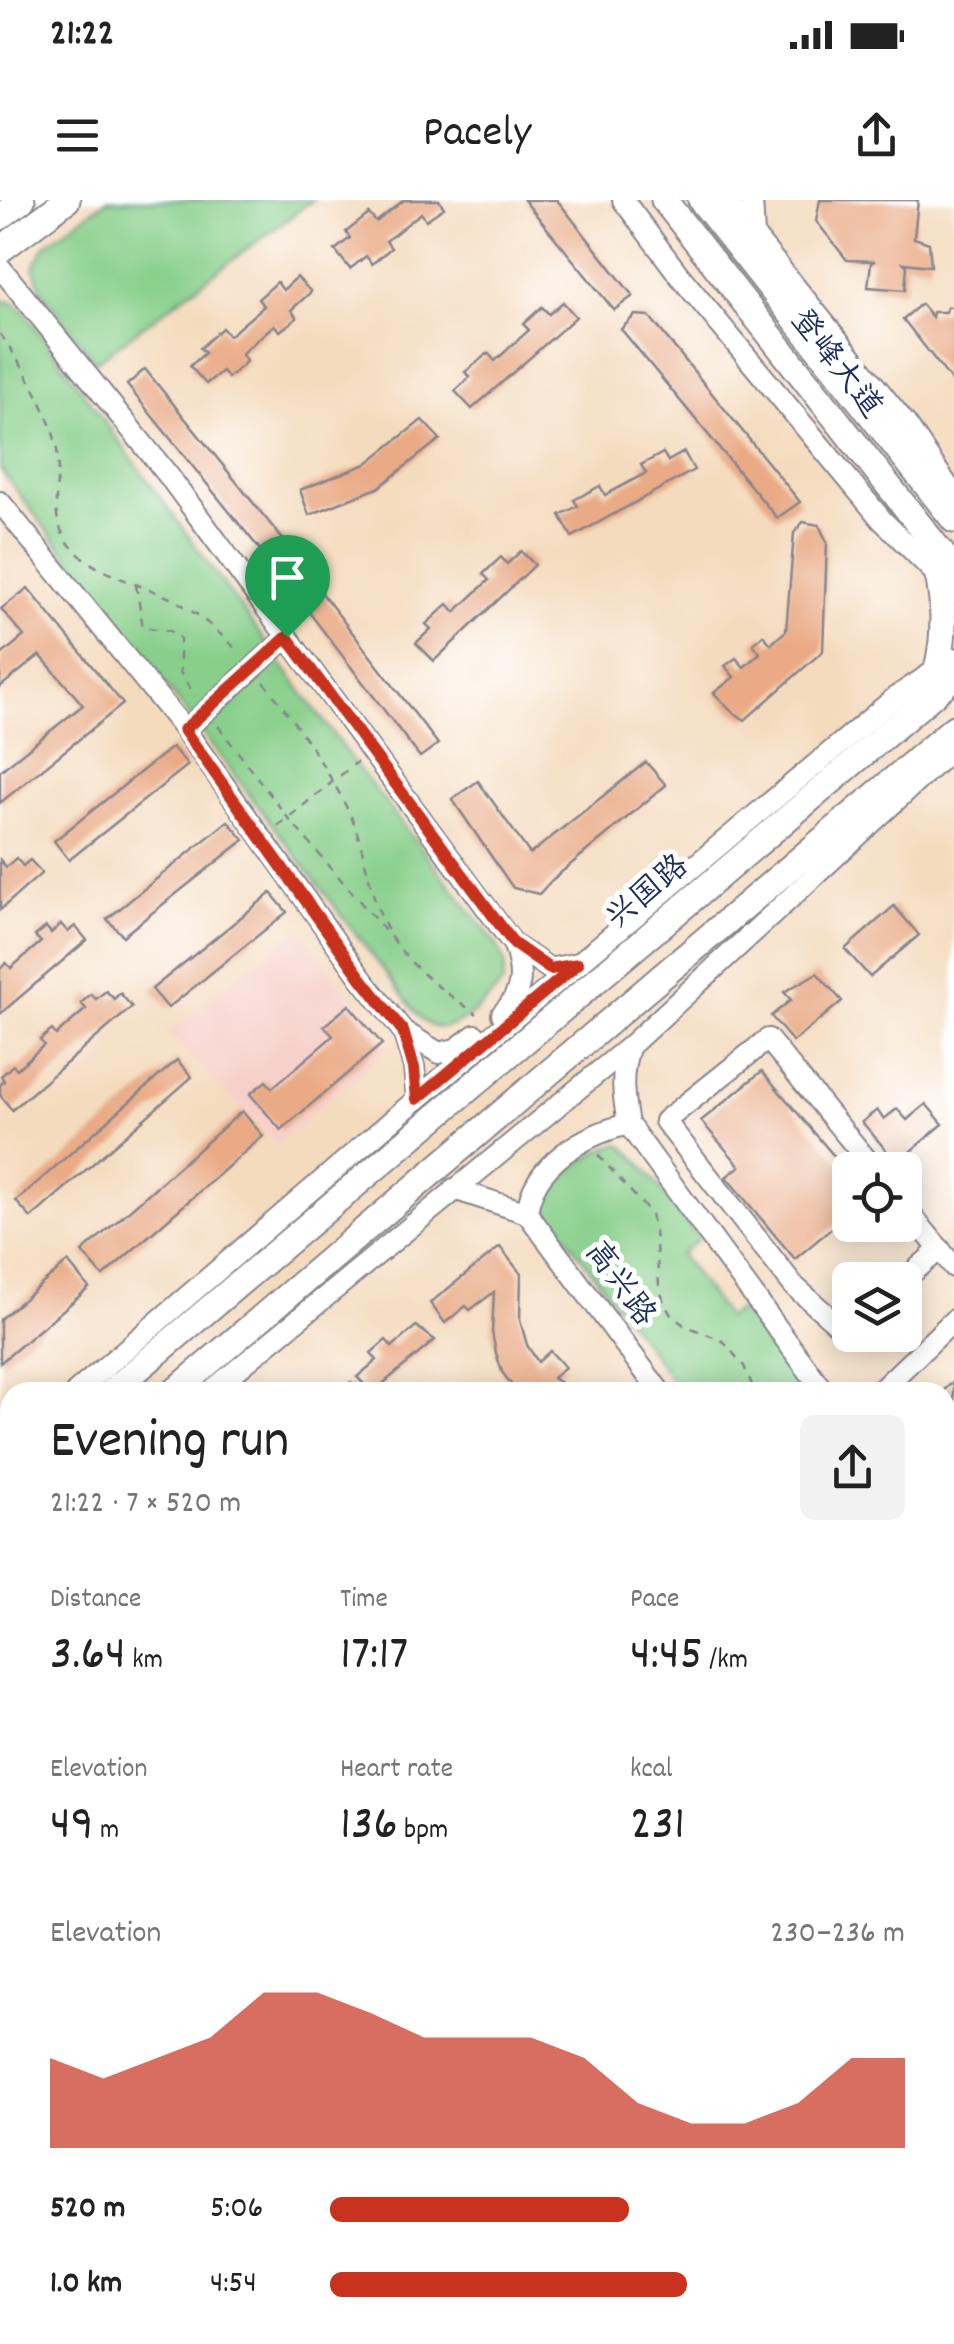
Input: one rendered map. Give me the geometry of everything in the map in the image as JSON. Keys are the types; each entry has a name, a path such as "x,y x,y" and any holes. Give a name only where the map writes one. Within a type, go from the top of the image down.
{"main road":[{"path":"0,216 22,200"},
{"path":"0,250 68,200"},
{"name":"登峰大道","path":"664,200 922,528 949,579"},
{"name":"登峰大道","path":"701,200 954,520"},
{"path":"949,579 944,628 949,668"},
{"name":"兴国路","path":"123,1382 928,699 949,668"},
{"path":"186,1382 951,737"}],"street":[{"path":"623,200 679,275 882,520 949,579"},
{"path":"725,200 906,424 954,495"},
{"path":"752,200 754,236"},
{"path":"0,267 168,475 514,944 550,969 578,964"},
{"path":"0,502 184,730 403,1031 439,1053 456,1049 488,1026 518,998 523,974 514,944"},
{"path":"184,730 287,637"},
{"path":"88,1382 896,696 949,668"},
{"path":"222,1382 630,1046 951,737"},
{"path":"403,1031 414,1068 417,1099"},
{"path":"832,1320 794,1286 665,1121 768,1039 860,1152"},
{"path":"630,1046 622,1068 628,1124 817,1382"},
{"path":"454,1189 528,1212 532,1186 548,1168 588,1136 628,1124"},
{"name":"高兴路","path":"528,1212 653,1382"},
{"path":"922,1227 954,1267"},
{"path":"922,1265 940,1250"},
{"path":"765,1310 794,1286"},
{"path":"889,1382 954,1320"}],"path":[{"path":"134,582 139,590 143,627 170,631 180,638 180,672 204,708"},
{"path":"215,722 288,818 397,945"},
{"path":"269,833 359,760"},
{"path":"592,1146 616,1179 638,1197 650,1214 656,1232 664,1304 684,1325 722,1341 744,1366 751,1382"}],"shaded area":[{"path":"300,929 388,1048 277,1145 168,1032"}],"green space":[{"path":"107,200 313,200 95,362 41,290 34,268 45,245"},
{"path":"0,300 14,303 24,311 351,759 497,945 505,964 503,983 465,1019 443,1027 421,1019 0,469"},
{"path":"621,1144 639,1161 699,1239 680,1254 727,1318 747,1304 801,1382 674,1382 545,1208 547,1198 563,1177 611,1146"}],"building":[{"path":"404,200 439,200 444,208 426,220 421,213 386,241 391,248 372,264 366,256 350,269 335,250 350,238 346,232 369,214 376,222"},
{"path":"524,200 557,200 633,296 614,310"},
{"path":"820,200 918,200 914,238 929,243 931,266 904,263 905,290 868,287 871,263 875,261 847,260 816,221"},
{"path":"297,277 311,292 291,310 297,318 280,331 274,325 241,354 247,361 228,378 222,371 206,384 190,366 205,353 200,348 222,328 229,336 264,306 258,299 277,282 283,290"},
{"path":"563,302 576,317 472,409 455,391 470,377 465,372 488,353 495,361 529,330 523,324 542,307 549,314"},
{"path":"921,304 932,317 933,312 946,312 947,307 954,307 954,384 903,319"},
{"path":"635,315 649,316 800,502 777,518 621,329"},
{"path":"145,369 289,547 270,562 127,385"},
{"path":"422,420 440,439 378,488 309,515 300,490 366,464"},
{"path":"684,452 694,470 572,537 560,515 578,506 574,500 600,486 605,495 646,473 641,465 663,453 668,461"},
{"path":"803,522 819,525 827,542 823,651 745,720 714,693 734,677 725,666 736,658 744,667 760,653 753,644 763,635 771,644 786,631 794,533"},
{"path":"521,551 535,565 434,661 416,643 431,629 426,624 448,604 455,612 489,580 483,574 501,557 507,564"},
{"path":"298,562 438,744 420,757 282,577"},
{"path":"28,588 123,704 0,803 0,771 83,705 40,655 0,687 0,656 24,636 1,609"},
{"path":"172,747 188,765 69,860 54,841"},
{"path":"646,762 666,785 539,894 513,888 452,799 478,781 530,854"},
{"path":"228,821 244,840 123,936 107,919"},
{"path":"16,858 23,866 30,860 42,873 0,910 0,860 6,867"},
{"path":"271,893 287,912 168,1008 152,989"},
{"path":"894,906 919,935 870,977 845,949"},
{"path":"61,924 68,932 75,926 87,940 0,1014 0,969 6,963 11,968 41,942 35,936 46,927 51,933"},
{"path":"817,973 842,1001 793,1042 771,1016 791,1000 784,992"},
{"path":"106,991 114,999 120,993 132,1007 12,1110 0,1095 4,1081 1,1076 13,1065 17,1069 44,1045 40,1040 52,1030 56,1035 86,1009 81,1003 91,994 96,999"},
{"path":"349,1005 382,1044 281,1130 250,1094 266,1081 272,1088 333,1036 324,1026"},
{"path":"177,1060 192,1077 31,1218 16,1201"},
{"path":"762,1071 832,1154 832,1228 795,1259 726,1177 740,1166 701,1121"},
{"path":"926,1104 943,1124 912,1152 888,1152 862,1122 877,1110 884,1119 897,1109 907,1120"},
{"path":"242,1111 263,1136 103,1276 82,1252"},
{"path":"500,1247 521,1274 520,1320 527,1345 538,1362 550,1351 565,1367 553,1378 559,1382 509,1382 502,1372 492,1332 494,1292 470,1310 466,1306 445,1323 430,1303"},
{"path":"68,1262 89,1288 0,1363 0,1319"},
{"path":"416,1326 435,1340 385,1382 362,1382 357,1377 377,1360 371,1353 386,1340 392,1347"}],"route":[{"path":"287,637 514,944 550,969 578,964 417,1099 414,1068 403,1031 184,730 287,637"}]}
